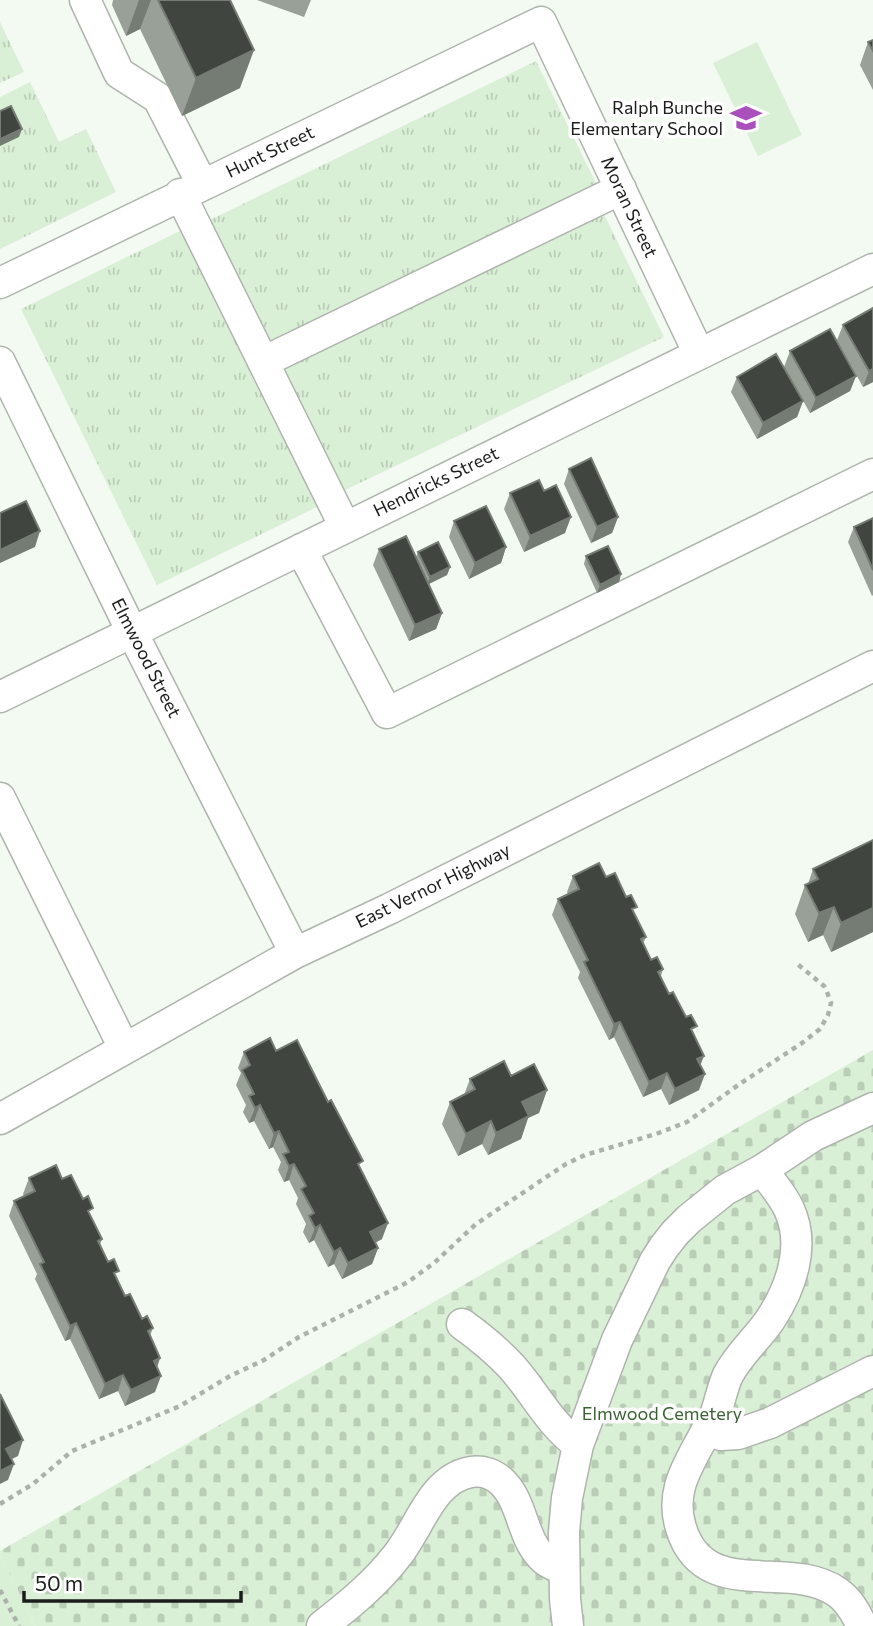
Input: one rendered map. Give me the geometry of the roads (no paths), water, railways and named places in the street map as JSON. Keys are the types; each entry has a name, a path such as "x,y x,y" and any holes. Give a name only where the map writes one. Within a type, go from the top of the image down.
{"street":[{"path":"85,0 119,73 158,98 191,189 263,362 345,527"},
{"name":"Hunt Street","path":"0,283 541,22"},
{"name":"Moran Street","path":"541,22 699,354"},
{"path":"263,362 621,189"},
{"name":"Hendricks Street","path":"0,697 873,269"},
{"name":"Elmwood Street","path":"0,362 132,632 295,953"},
{"path":"301,549 387,713 873,474"},
{"name":"East Vernor Highway","path":"0,1119 295,953 389,909 873,666"},
{"path":"0,798 124,1048"},
{"path":"568,1626 564,1532 578,1445 617,1340 663,1247 689,1219 725,1190 762,1170 813,1136 873,1108"},
{"path":"762,1170 790,1211 796,1238 794,1267 769,1320 729,1375 715,1415 684,1472 676,1501 681,1529 693,1553 708,1565 731,1574 800,1578 817,1583 836,1591 864,1614"},
{"path":"462,1324 490,1345 513,1368 549,1419 578,1445"},
{"path":"707,1430 721,1435 738,1434 760,1427 873,1371"},
{"path":"322,1626 377,1579 413,1534 440,1488 463,1473 489,1473 500,1480 516,1503 531,1541 545,1560 564,1570"}],"place":[{"name":"Ralph Bunche Elementary School","path":"746,118"}],"park label":[{"name":"Elmwood Cemetery","path":"662,1414"}]}
